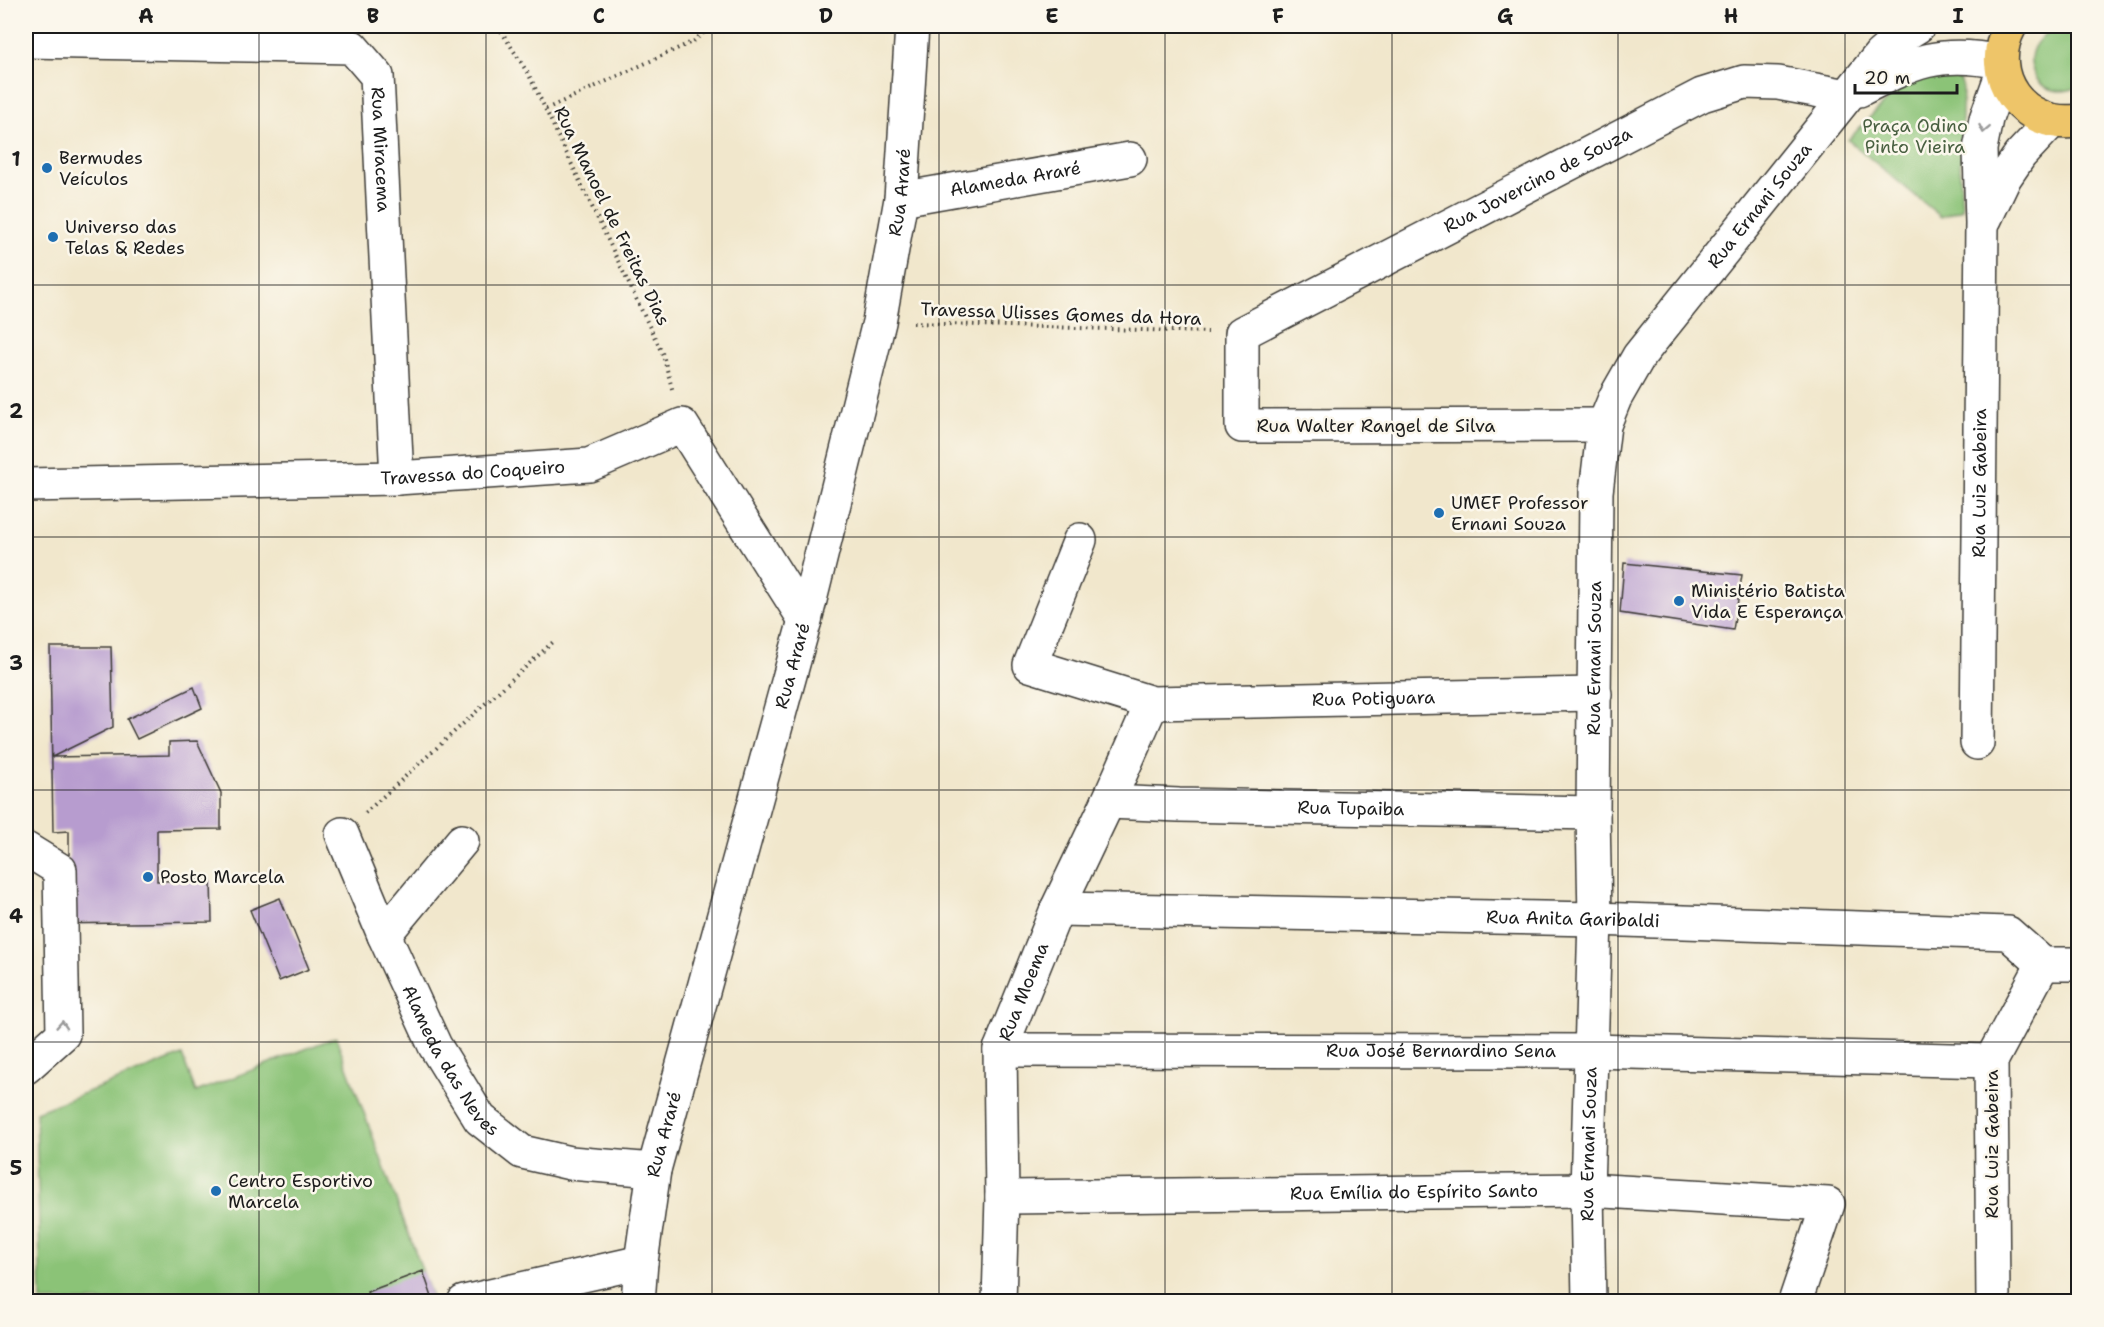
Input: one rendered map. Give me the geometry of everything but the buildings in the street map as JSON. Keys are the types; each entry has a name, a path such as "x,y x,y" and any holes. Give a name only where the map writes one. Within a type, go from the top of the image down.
{"main road":[{"path":"2010,26 2004,38 2002,68 2013,96 2030,112 2065,121"}],"street":[{"name":"Rua Araré","path":"638,1302 641,1262 654,1170 805,620 879,322 901,199 912,26"},
{"name":"Rua Ernani Souza","path":"1589,1302 1587,1190 1595,919 1593,813 1596,492 1604,424 1615,398 1639,356 1880,55 1918,26"},
{"name":"Rua Miracema","path":"26,41 352,47 377,76 397,478"},
{"name":"Rua Ernani Souza","path":"1846,96 1902,67 1931,59 1959,56 2002,68"},
{"name":"Rua Luiz Gabeira","path":"1977,743 1982,223 1980,149 1986,119 2002,68"},
{"name":"Rua Jovercino de Souza","path":"1242,333 1702,95 1744,82 1778,83 1846,96"},
{"name":"Rua Luiz Gabeira","path":"1982,223 2005,177 2020,155 2065,121"},
{"name":"Alameda Araré","path":"901,199 1130,159"},
{"name":"Rua Walter Rangel de Silva","path":"1242,333 1242,426 1604,424"},
{"name":"Travessa do Coqueiro","path":"26,485 397,478 589,465 682,425"},
{"path":"682,425 805,620"},
{"name":"Rua Potiguara","path":"1080,540 1030,665 1152,703 1595,694"},
{"name":"Rua Moema","path":"999,1302 1002,1197 1000,1050 1057,909 1152,703"},
{"name":"Rua Tupaiba","path":"1108,802 1179,806 1593,813"},
{"name":"Alameda das Neves","path":"342,834 384,935 435,1046 480,1119 522,1152 570,1163 654,1170"},
{"path":"384,935 462,841"},
{"path":"26,849 60,870 63,1034 26,1067"},
{"name":"Rua Anita Garibaldi","path":"1057,909 1595,919 2008,933 2043,964"},
{"name":"Rua Luiz Gabeira","path":"1993,1302 1991,1061 2043,964"},
{"path":"2043,964 2079,964"},
{"name":"Rua José Bernardino Sena","path":"1000,1050 1591,1051 1991,1061"},
{"name":"Rua Emília do Espírito Santo","path":"1002,1197 1587,1190 1828,1204 1795,1302"},
{"path":"464,1302 641,1262"}],"path":[{"name":"Rua Manoel de Freitas Dias","path":"498,26 529,75 663,355 682,425"},
{"path":"546,109 694,41 711,26"},
{"name":"Travessa Ulisses Gomes da Hora","path":"879,322 1242,333"},
{"path":"342,834 554,642"}],"green space":[{"path":"2066,30 2078,35 2078,87 2061,91 2047,88 2037,79 2032,68 2032,55 2037,43 2048,34"},
{"name":"Praça Odino Pinto Vieira","path":"1926,73 1944,73 1954,76 1961,82 1963,88 1960,173 1962,209 1941,217 1848,140 1894,94"},
{"name":"Centro Esportivo Marcela","path":"336,1037 432,1297 410,1302 41,1301 36,1112 182,1055 196,1092"}],"place":[{"name":"Bermudes Veículos","path":"47,168"},
{"name":"Universo das Telas & Redes","path":"53,237"},
{"name":"UMEF Professor Ernani Souza","path":"1439,513"},
{"name":"Ministério Batista Vida E Esperança","path":"1679,601"},
{"name":"Posto Marcela","path":"148,877"},
{"name":"Centro Esportivo Marcela","path":"216,1191"}]}
